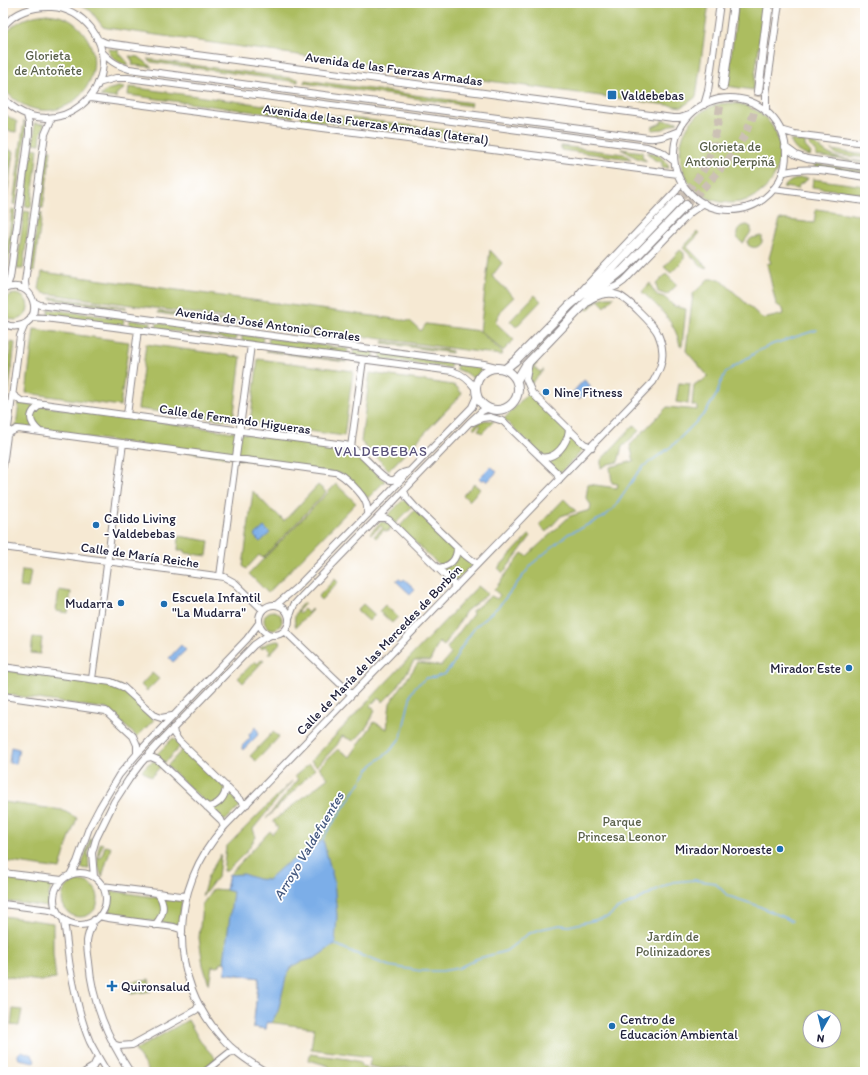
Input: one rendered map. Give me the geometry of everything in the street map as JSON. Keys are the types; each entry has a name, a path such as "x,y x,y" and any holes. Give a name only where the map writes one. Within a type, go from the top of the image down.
{"main road":[{"path":"723,86 734,3"},
{"path":"758,91 769,3"},
{"path":"680,199 609,272 574,301 515,361 502,368 489,369 482,374 477,382 477,392 480,402 489,408 499,410 513,404 518,392 517,380 522,370 602,286 626,266 686,205"},
{"path":"502,368 510,371 517,380"}],"street":[{"path":"704,105 709,87 720,3"},
{"path":"766,112 766,94 778,3"},
{"path":"3,98 15,108 27,115 39,118 52,118 71,113 90,98 98,83 102,67 101,51 97,39 83,20 70,12 54,7 39,7 17,15 4,26"},
{"name":"Avenida de las Fuerzas Armadas","path":"97,39 106,43 673,118 689,116"},
{"path":"101,51 109,61 119,66 144,71 648,138 665,136 679,130"},
{"path":"98,83 116,78 128,78 632,145 655,149 662,152 674,161"},
{"name":"Avenida de las Fuerzas Armadas (lateral)","path":"90,98 621,168 678,174"},
{"path":"737,99 755,104 766,112 780,130 785,147 785,160 782,173 773,189 760,200 748,206 739,208 719,208 704,203 692,194 682,182 674,161 675,142 679,130 689,116 704,105 718,100 737,99"},
{"path":"5,289 10,278 29,134 27,115"},
{"path":"26,290 25,282 45,134 52,118"},
{"path":"780,130 794,134 865,143"},
{"path":"785,147 796,155 807,159 865,167"},
{"path":"782,173 797,169 865,177"},
{"path":"574,301 587,285 676,191 682,182"},
{"path":"773,189 865,201"},
{"path":"588,301 624,281 690,212 704,203"},
{"path":"3,466 20,336 24,324 34,312 34,302 31,295 26,290 17,286 5,289"},
{"name":"Calle de María de las Mercedes de Borbón","path":"266,1072 248,1061 215,1030 199,1005 185,969 182,953 182,932 187,895 193,876 203,854 224,827 654,382 661,367 662,350 658,334 654,327 622,297 616,294 604,294 588,301"},
{"name":"Avenida de José Antonio Corrales","path":"34,302 40,305 477,363 502,368"},
{"name":"Avenida de José Antonio Corrales","path":"31,317 456,372 469,380 477,392"},
{"path":"3,323 14,327 24,324"},
{"path":"127,415 138,330"},
{"path":"220,576 250,345"},
{"path":"351,447 363,360"},
{"path":"530,361 526,379 532,393 584,444 592,447"},
{"path":"70,875 78,862 89,828 119,775 137,754 247,639 259,623 260,615 263,610 269,606 276,605 296,588 472,407 477,392"},
{"name":"Calle de Fernando Higueras","path":"13,395 21,400 42,404 345,445 359,452 389,480 394,480 400,474 410,471"},
{"path":"38,431 32,424 31,417 37,407 42,404"},
{"path":"94,877 92,853 96,839 114,802 129,779 146,758 254,645 264,638 278,635 285,631 289,622 291,609 297,602 469,423 482,411 489,408"},
{"path":"469,423 486,417 503,421 557,473 559,480"},
{"path":"7,434 17,429 38,431 338,473 362,496 367,507 366,516"},
{"path":"540,457 547,457 556,453 565,443 570,430"},
{"path":"92,679 123,443"},
{"path":"404,491 407,498 415,507 457,548 477,564"},
{"path":"378,518 385,518 388,520 452,582 455,588"},
{"name":"Calle de María Reiche","path":"3,547 220,576 235,583 263,610"},
{"path":"437,568 452,562 456,556 457,548"},
{"path":"276,605 286,610 289,618"},
{"path":"259,623 263,631 271,636"},
{"path":"285,631 351,694"},
{"path":"4,668 111,682 119,685 155,716 164,718 174,715"},
{"path":"3,696 104,710 114,717 133,736 137,745 137,754"},
{"path":"174,728 174,734 179,741 242,802 247,804"},
{"path":"146,758 151,757 158,760 223,823 224,827"},
{"path":"207,807 213,806 222,799 226,791 226,786"},
{"path":"3,873 62,880"},
{"path":"107,1072 90,1041 80,1011 71,972 67,936 54,900 56,888 62,880 70,875 82,873 94,877 105,891 106,902 103,911 97,918 88,939 90,972 96,1001 104,1026 130,1072"},
{"path":"102,886 181,896 187,895"},
{"path":"155,925 161,916 163,907 161,898 157,893"},
{"path":"3,904 50,910 68,922 82,924 97,918 108,918 178,928 182,932"},
{"path":"113,1044 125,1047 137,1043 196,1010 199,1005"},
{"path":"205,1072 230,1053 236,1051"},
{"path":"85,1072 93,1067 98,1057"}],"green space":[{"path":"76,3 709,3 696,97 682,107 107,28 103,27 91,11"},
{"path":"738,3 765,3 753,90 727,86"},
{"name":"Glorieta de Antoñete","path":"47,14 65,18 71,21 82,31 91,46 94,61 91,76 85,90 74,101 61,108 45,110 28,107 7,93 3,85 2,63 3,40 11,28 27,18"},
{"path":"108,49 119,50 119,55 121,55 128,65 115,60"},
{"path":"129,56 139,57 152,67 132,65 133,62"},
{"path":"147,59 298,79 298,82 151,62"},
{"path":"305,80 472,103 471,106 304,83"},
{"path":"124,87 124,89 116,94 116,98 100,96 107,90"},
{"path":"129,87 294,109 293,117 128,95"},
{"name":"Glorieta de Antonio Perpiñá","path":"730,103 749,107 765,118 776,134 780,153 776,172 765,188 749,199 730,203 711,199 695,188 684,172 680,153 684,134 695,118 711,107"},
{"path":"301,111 472,134 471,141 300,119"},
{"path":"3,113 17,122 16,132 3,130"},
{"path":"662,120 678,122 663,129 652,130 652,127 661,123"},
{"path":"24,121 26,129 16,205 13,204"},
{"path":"34,123 45,124 41,133 40,144 33,143 35,132"},
{"path":"790,140 805,142 805,146 811,153 810,156 798,151"},
{"path":"810,142 816,144 828,154 835,157 865,163 816,156 816,153 809,144"},
{"path":"3,146 13,152 3,224"},
{"path":"561,146 624,154 631,159 561,150"},
{"path":"32,148 38,149 31,207 25,206"},
{"path":"621,149 643,152 642,157 647,161 636,158"},
{"path":"47,150 51,150 43,208 40,208"},
{"path":"831,150 865,155 865,158 837,155"},
{"path":"648,152 661,157 669,168 662,167 662,162 656,161 648,154"},
{"path":"815,164 865,171 865,173 814,167"},
{"path":"799,178 808,178 799,185 798,189 783,187 791,181"},
{"path":"813,179 865,186 865,194 812,187"},
{"path":"12,209 15,210 8,267 5,267"},
{"name":"Parque Princesa Leonor","path":"816,209 865,216 865,1072 457,1072 441,1068 439,1071 422,1067 384,1069 369,1066 371,1057 311,1049 314,1028 267,1022 266,1029 253,1027 259,978 225,973 226,963 221,962 218,967 212,966 209,984 203,965 199,938 202,905 213,889 226,890 229,875 270,831 272,834 278,828 273,821 328,778 319,767 338,749 350,757 374,722 387,729 390,703 418,663 441,666 451,654 447,648 473,614 472,611 491,596 497,599 500,595 494,590 522,553 527,556 570,516 590,510 591,505 586,498 588,484 617,488 618,484 612,483 610,467 634,461 630,445 667,407 697,410 697,406 692,405 694,385 700,381 701,382 708,376 686,351 693,294 708,279 720,279 763,319 784,314 783,309 776,304 767,264 771,263 769,258 780,219 814,223"},
{"path":"24,211 30,212 23,269 17,269"},
{"path":"38,213 42,213 34,271 31,271"},
{"path":"747,225 751,227 751,232 743,243 738,238 737,232 740,228"},
{"path":"697,232 699,234 687,247 707,267 705,269 683,248"},
{"path":"762,236 762,242 758,247 748,245 748,241 752,238"},
{"path":"490,250 502,263 492,276 514,297 502,309 495,322 514,340 503,351 480,331"},
{"path":"680,250 684,253 684,260 671,273 664,267"},
{"path":"42,272 410,321 421,331 426,324 479,331 503,353 501,355 43,293 39,289"},
{"path":"666,274 677,285 667,295 658,292 656,284"},
{"path":"650,283 657,295 664,297 674,306 686,309 682,346 680,346 675,330 666,316 642,292"},
{"path":"15,294 24,298 28,307 24,316 15,320 6,316 2,307 6,298"},
{"path":"535,295 541,301 516,327 510,321"},
{"path":"51,297 126,307 126,309 51,299"},
{"path":"605,297 614,297 605,307 598,300 588,310 586,309 597,300"},
{"path":"49,309 124,319 123,325 48,315"},
{"path":"158,311 238,322 237,324 158,313"},
{"path":"130,320 151,322 150,328 129,326"},
{"path":"157,323 236,334 236,340 156,329"},
{"path":"270,326 350,337 350,339 269,328"},
{"path":"34,329 129,342 120,406 26,393"},
{"path":"242,335 263,337 262,343 242,341"},
{"path":"269,338 348,349 347,355 268,344"},
{"path":"383,341 452,351 452,353 382,343"},
{"path":"11,342 15,343 6,411 4,411 5,397 3,397"},
{"path":"146,344 241,357 233,421 138,409"},
{"path":"354,349 374,352 374,358 353,355"},
{"path":"267,350 347,361 266,351"},
{"path":"381,353 451,362 450,368 380,359"},
{"path":"258,359 353,371 344,436 250,423"},
{"path":"536,362 537,364 534,367 540,372 544,370 530,385 530,373"},
{"path":"457,363 483,367 474,379 468,374 456,369"},
{"path":"370,373 453,385 457,387 462,394 389,470 361,442"},
{"path":"679,383 690,384 688,404 676,402"},
{"path":"528,393 585,448 560,473 504,419"},
{"path":"19,403 351,448 385,481 368,498 342,474 16,427"},
{"path":"486,420 494,421 482,433 478,430 481,426 479,424 475,429 473,427 477,423"},
{"path":"634,425 640,430 622,447 618,462 608,464 601,468 601,460"},
{"path":"336,484 356,503 268,593 249,574"},
{"path":"474,484 480,489 469,501 463,495"},
{"path":"318,485 326,492 263,558 259,555 246,569 243,566 253,491 274,513 275,512 284,521"},
{"path":"404,499 412,507 395,524 387,516"},
{"path":"564,499 576,511 561,516 546,532 539,525"},
{"path":"415,510 472,565 456,581 399,527"},
{"path":"381,522 387,522 392,526 387,532 384,530 376,538 374,536 383,528 381,526 371,534 370,533"},
{"path":"529,535 531,536 503,573 498,568"},
{"path":"179,536 209,541 207,556 185,553 185,550 178,550"},
{"path":"22,570 31,571 28,588 20,587"},
{"path":"335,579 338,582 321,600 318,597"},
{"path":"478,586 488,594 466,611 444,646 439,642 430,661 414,661 397,688 383,702 379,697 370,706 375,710 371,719 358,738 354,741 342,736 337,745 317,766 311,761"},
{"path":"59,590 71,592 68,613 56,611"},
{"path":"304,602 305,603 298,611 300,613 304,609 308,613 311,609 312,610 296,627 296,613"},
{"path":"363,604 375,615 369,621 357,610"},
{"path":"385,605 398,617 392,623 379,611"},
{"path":"273,611 279,614 282,620 279,626 273,629 267,626 264,620 267,614"},
{"path":"33,637 42,638 40,654 31,653"},
{"path":"277,641 281,642 269,655 268,654 270,651 265,646 262,649 260,647 268,643"},
{"path":"262,659 264,660 243,683 238,678 255,661 257,664"},
{"path":"3,670 120,686 154,720 137,737 107,709 3,694"},
{"path":"152,673 159,679 147,691 141,685"},
{"path":"273,732 279,737 256,761 250,756"},
{"path":"173,738 181,745 165,763 156,755"},
{"path":"184,748 242,804 225,821 167,766"},
{"path":"154,761 161,766 151,777 142,770"},
{"path":"309,764 315,769 266,819 298,780 295,776"},
{"path":"292,781 253,829 256,837 246,852 227,871 223,871 226,847"},
{"path":"3,802 62,810 77,818 60,869 3,861"},
{"path":"90,839 92,840 88,851 89,869 81,868"},
{"path":"100,843 103,844 98,857 98,852"},
{"path":"105,846 111,847 102,877 98,857 101,858"},
{"path":"221,854 218,876 202,897 208,876"},
{"path":"3,876 52,883 48,907 3,901"},
{"path":"83,881 93,886 97,892 97,906 93,912 87,916 77,917 67,912 63,906 62,896 67,886 73,882"},
{"path":"112,891 182,901 179,925 109,915"},
{"path":"3,916 53,923 53,953 56,979 40,981 3,976"},
{"path":"149,979 151,991 131,994 129,982"},
{"path":"13,1009 22,1010 19,1026 11,1025"},
{"path":"188,1020 200,1041 216,1059 199,1072 149,1072 135,1050"},
{"path":"310,1054 361,1062 362,1067 384,1072 329,1072 329,1066 309,1060"}],"water":[{"path":"584,380 591,386 579,399 572,393"},
{"path":"491,466 497,472 487,482 484,479 482,481 479,478"},
{"path":"264,527 270,533 260,542 254,536"},
{"path":"399,579 402,581 404,579 415,589 410,594 396,581"},
{"path":"181,645 186,650 173,662 169,658"},
{"path":"256,727 259,734 243,750 242,746 250,738 249,734"},
{"path":"11,747 19,749 16,764 9,763"},
{"path":"323,840 334,881 337,916 335,944 315,958 292,966 286,977 278,1011 271,1023 267,1022 266,1029 253,1027 259,978 225,973 226,963 224,962 233,892 226,890 229,875 243,874 257,879 268,880 282,867"},
{"path":"22,1051 32,1055 35,1061 19,1059 18,1054"}],"waterway":[{"name":"Arroyo Valdefuentes","path":"322,841 372,765 390,751 401,737 411,694 415,687 426,678 445,674 453,664 459,651 475,627 499,606 533,563 568,534 604,517 615,507 636,475 644,466 672,446 705,413 717,394 726,372 758,351 773,344 817,330"},
{"path":"335,944 389,966 421,971 442,971 459,968 476,959 506,951 528,934 541,929 560,925 569,926 608,917 617,909 673,882 694,880 715,883 728,896 756,905 792,921"}],"tunnel":[{"path":"679,199 698,178 710,155 716,132 723,86"},
{"path":"686,205 725,164 741,141 753,116 758,91"}],"place":[{"name":"Valdebebas","path":"612,95"},
{"name":"Nine Fitness","path":"546,392"},
{"name":"Calido Living - Valdebebas","path":"96,525"},
{"name":"Mudarra","path":"121,603"},
{"name":"Escuela Infantil \"La Mudarra\"","path":"164,604"},
{"name":"Mirador Este","path":"849,668"},
{"name":"Mirador Noroeste","path":"780,849"},
{"name":"Quironsalud","path":"112,986"},
{"name":"Centro de Educación Ambiental","path":"612,1026"}],"district":[{"name":"VALDEBEBAS","path":"381,451"}],"park label":[{"name":"Jardín de Polinizadores","path":"673,944"}]}
